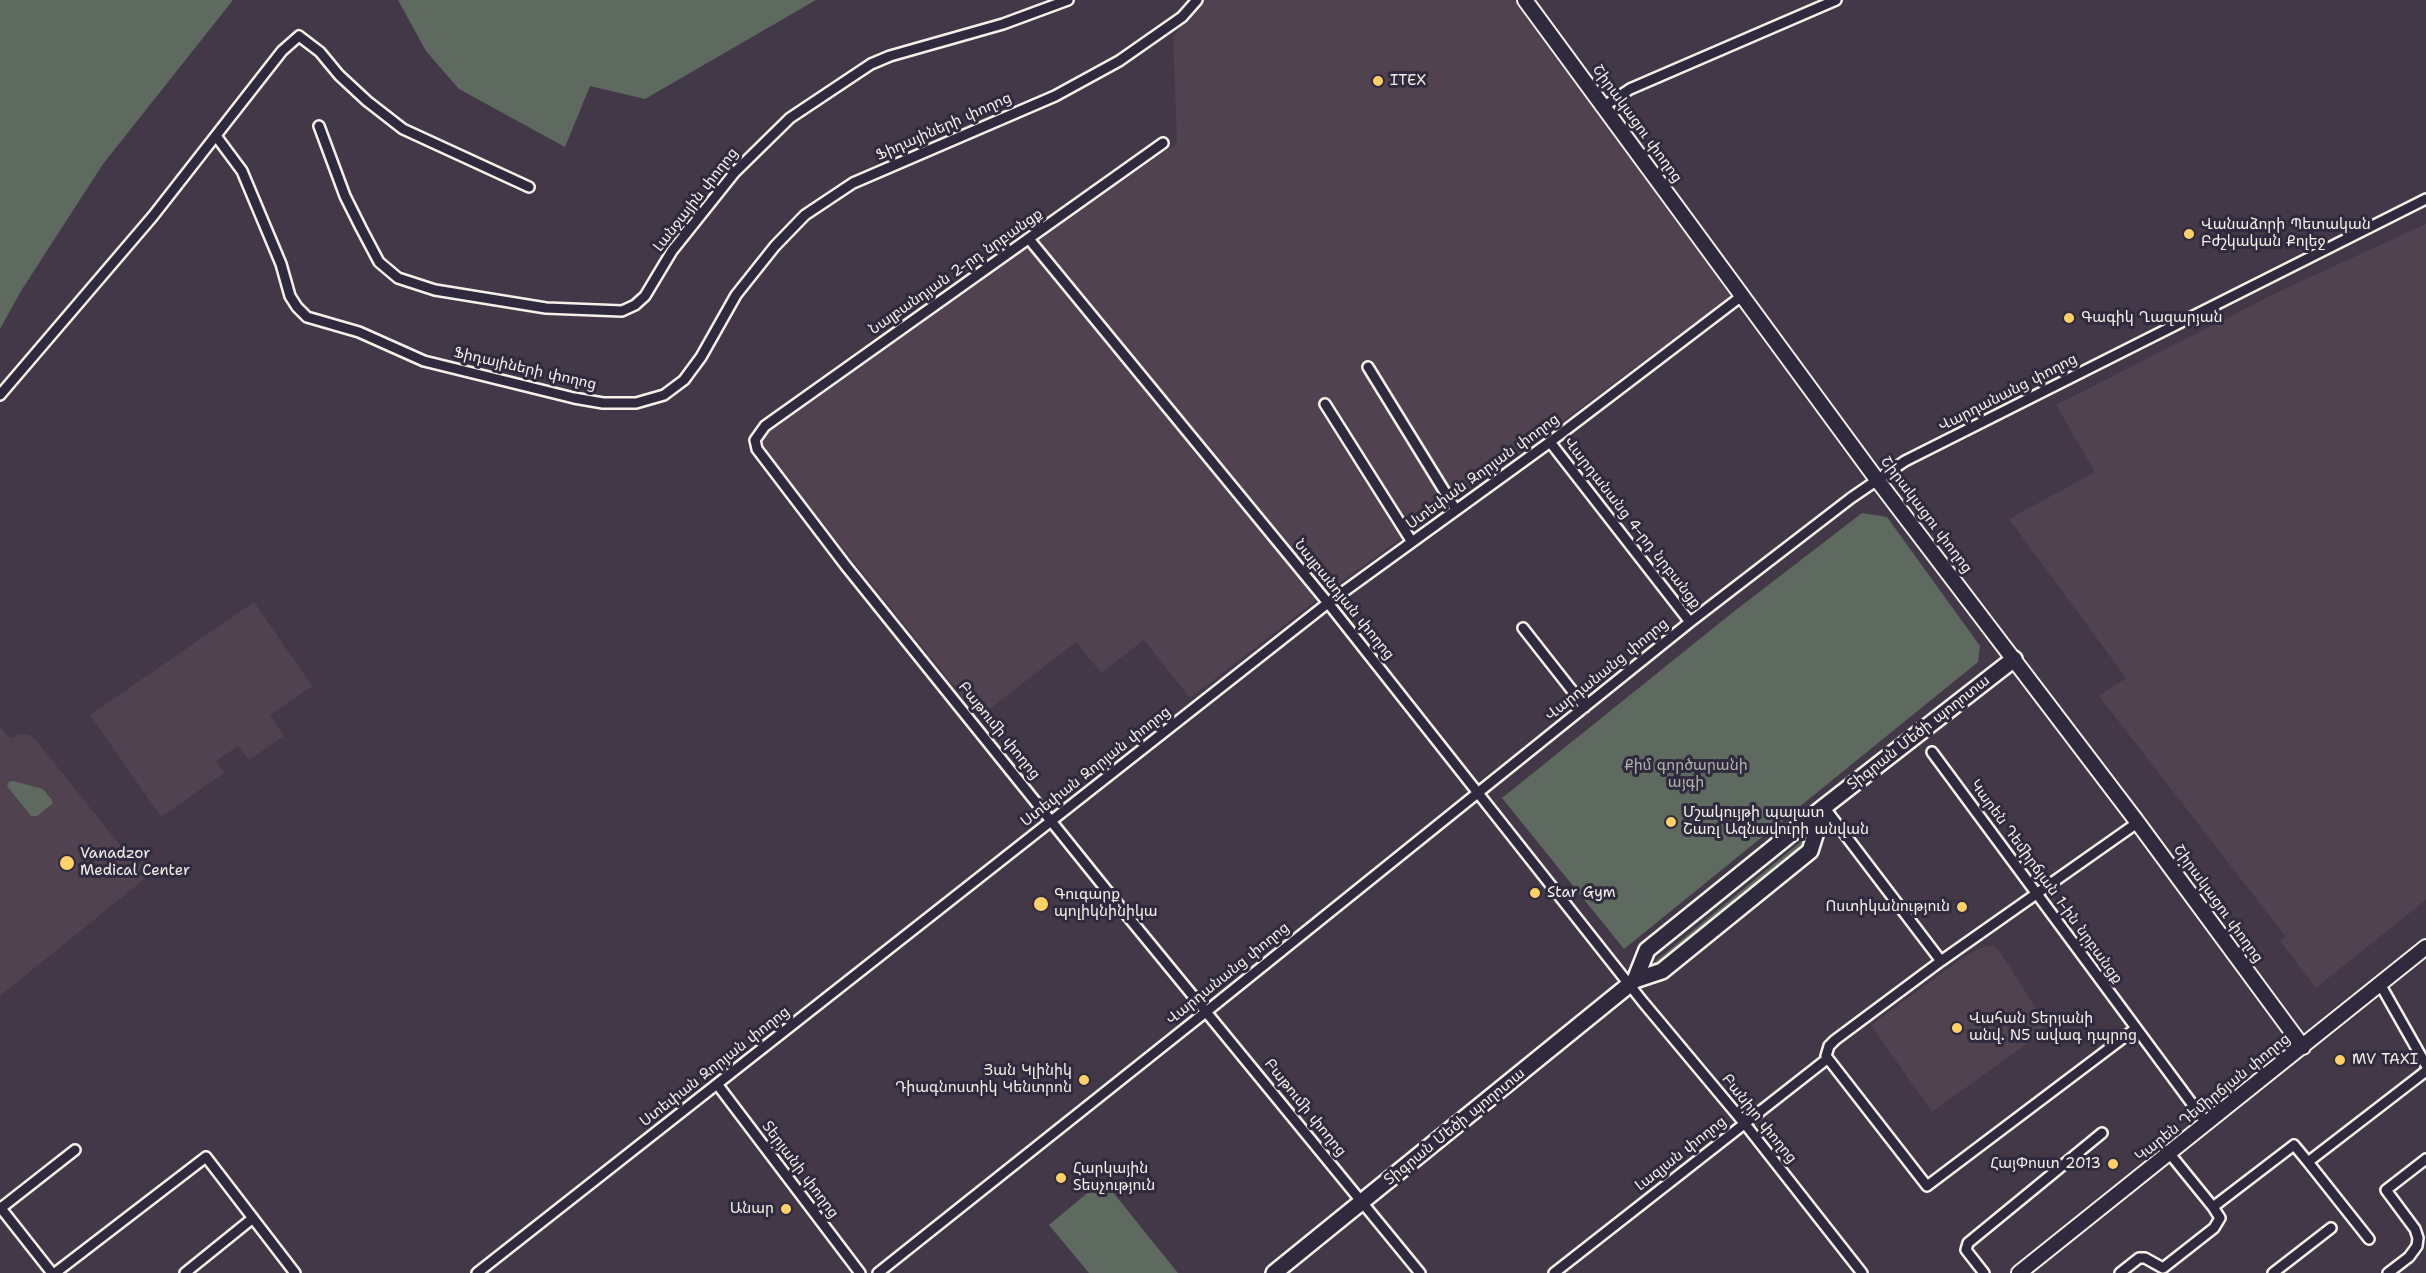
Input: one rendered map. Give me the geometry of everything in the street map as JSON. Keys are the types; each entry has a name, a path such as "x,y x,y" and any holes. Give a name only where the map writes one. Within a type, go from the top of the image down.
{"main road":[{"name":"Տիգրան Մեծի պողոտա","path":"1633,983 1647,950 1824,807 2014,659"},
{"name":"Տիգրան Մեծի պողոտա","path":"1274,1273 1633,983 1662,971 1810,850 1824,807"}],"street":[{"name":"Լանջային փողոց","path":"319,126 345,196 361,228 379,262 398,278 435,290 546,308 622,311 635,305 645,296 672,252 735,172 790,118 871,64 890,56 1003,24 1068,0"},
{"name":"Ֆիդայիների փողոց","path":"216,136 242,171 281,264 290,296 297,307 308,317 359,332 424,361 574,399 603,403 636,403 664,395 684,380 701,357 736,295 775,246 806,215 853,183 1055,96 1119,61 1182,16 1197,0"},
{"name":"Շիրակացու փողոց","path":"1525,0 1878,481 2137,822 2303,1047"},
{"path":"1603,107 1630,88 1836,0"},
{"path":"0,394 153,216 282,51 299,36 320,52 339,75 403,129 529,188"},
{"name":"Նալբանդյան 2-րդ նրբանցք","path":"765,426 1163,142"},
{"name":"Վարդանանց փողոց","path":"878,1273 1690,622 1851,498 1905,461 2426,199"},
{"name":"Նալբանդյան փողոց","path":"1029,239 1328,603 1477,793 1633,983"},
{"name":"Ստեփան Զորյան փողոց","path":"477,1273 1328,603 1550,442 1743,295"},
{"path":"1368,367 1456,510"},
{"path":"1324,404 1412,542"},
{"name":"Բաթումի փողոց","path":"765,426 755,440 757,448 846,566 1420,1273"},
{"name":"Վարդանանց 4-րդ նրբանցք","path":"1550,442 1690,622"},
{"path":"1523,628 1585,707"},
{"name":"Կարեն Դեմիրճյան 1-ին նրբանցք","path":"1932,752 2207,1124"},
{"path":"1824,807 1941,961"},
{"path":"2135,1029 1927,1186 1827,1059 1827,1050 1835,1040 1941,961 2137,822"},
{"name":"Կարեն Դեմիրճյան փողոց","path":"2019,1273 2426,947"},
{"name":"Բանիյո փողոց","path":"1633,983 1862,1273"},
{"path":"2380,984 2426,1065"},
{"name":"Լազյան փողոց","path":"1554,1273 1827,1059"},
{"path":"2308,1162 2426,1071"},
{"name":"Տերյանի փողոց","path":"717,1084 860,1273"},
{"path":"1984,1273 1966,1250 1968,1243 2102,1133"},
{"path":"2213,1208 2294,1145 2369,1239"},
{"path":"75,1150 0,1208 54,1273 206,1157 295,1273"},
{"path":"2120,1273 2139,1258 2145,1258 2163,1268 2214,1228 2220,1218 2169,1154"},
{"path":"2388,1273 2409,1257 2417,1246 2418,1238 2415,1229 2386,1190 2426,1159"},
{"path":"185,1273 253,1218"},
{"path":"2273,1273 2331,1228"}],"shaded area":[{"path":"1205,0 1520,0 1730,285 1729,297 1327,592 1190,698 1144,640 1101,673 1076,642 979,717 762,448 763,434 1025,247 1177,143 1173,37"},
{"path":"2426,224 2426,900 2316,988 2280,941 2286,937 2099,696 2126,678 2009,519 2095,472 2056,405 2280,291"},
{"path":"254,602 312,686 270,715 284,736 249,760 238,746 216,761 224,773 161,817 90,715"},
{"name":"Vanadzor Medical Center","path":"0,727 10,738 20,734 29,735 35,739 136,865 150,861 154,867 153,872 0,996"},
{"name":"Վահան Տերյանի անվ. N5 ավագ դպրոց","path":"1993,945 2000,952 2037,1010 2043,1032 1932,1112 1871,1025 1964,957 1980,948"}],"green space":[{"path":"0,0 233,0 103,164 21,291 0,329"},
{"path":"398,0 816,0 645,99 590,86 565,147 459,89 426,51"},
{"name":"Քիմ գործարանի այգի","path":"1862,513 1887,517 1980,646 1978,662 1624,949 1502,798 1732,613"},
{"path":"13,781 43,789 52,800 52,804 37,816 31,816 7,786"},
{"path":"1803,840 1806,844 1656,967 1651,965"},
{"path":"1103,1180 1178,1273 1089,1273 1049,1225"}],"place":[{"name":"ITEX","path":"1378,81"},
{"name":"Վանաձորի Պետական Բժշկական Քոլեջ","path":"2189,234"},
{"name":"Գագիկ Ղազարյան","path":"2069,318"},
{"name":"Մշակույթի պալատ Շառլ Ազնավուրի անվան","path":"1671,822"},
{"name":"Vanadzor Medical Center","path":"67,863"},
{"name":"Star Gym","path":"1535,893"},
{"name":"Գուգարք պոլիկնինիկա","path":"1041,904"},
{"name":"Ոստիկանություն","path":"1962,907"},
{"name":"Վահան Տերյանի անվ. N5 ավագ դպրոց","path":"1957,1028"},
{"name":"MV TAXI","path":"2340,1060"},
{"name":"Յան Կլինիկ Դիագնոստիկ Կենտրոն","path":"1084,1080"},
{"name":"ՀայՓոստ 2013","path":"2113,1164"},
{"name":"Հարկային Տեսչություն","path":"1061,1178"},
{"name":"Անար","path":"786,1209"}]}
